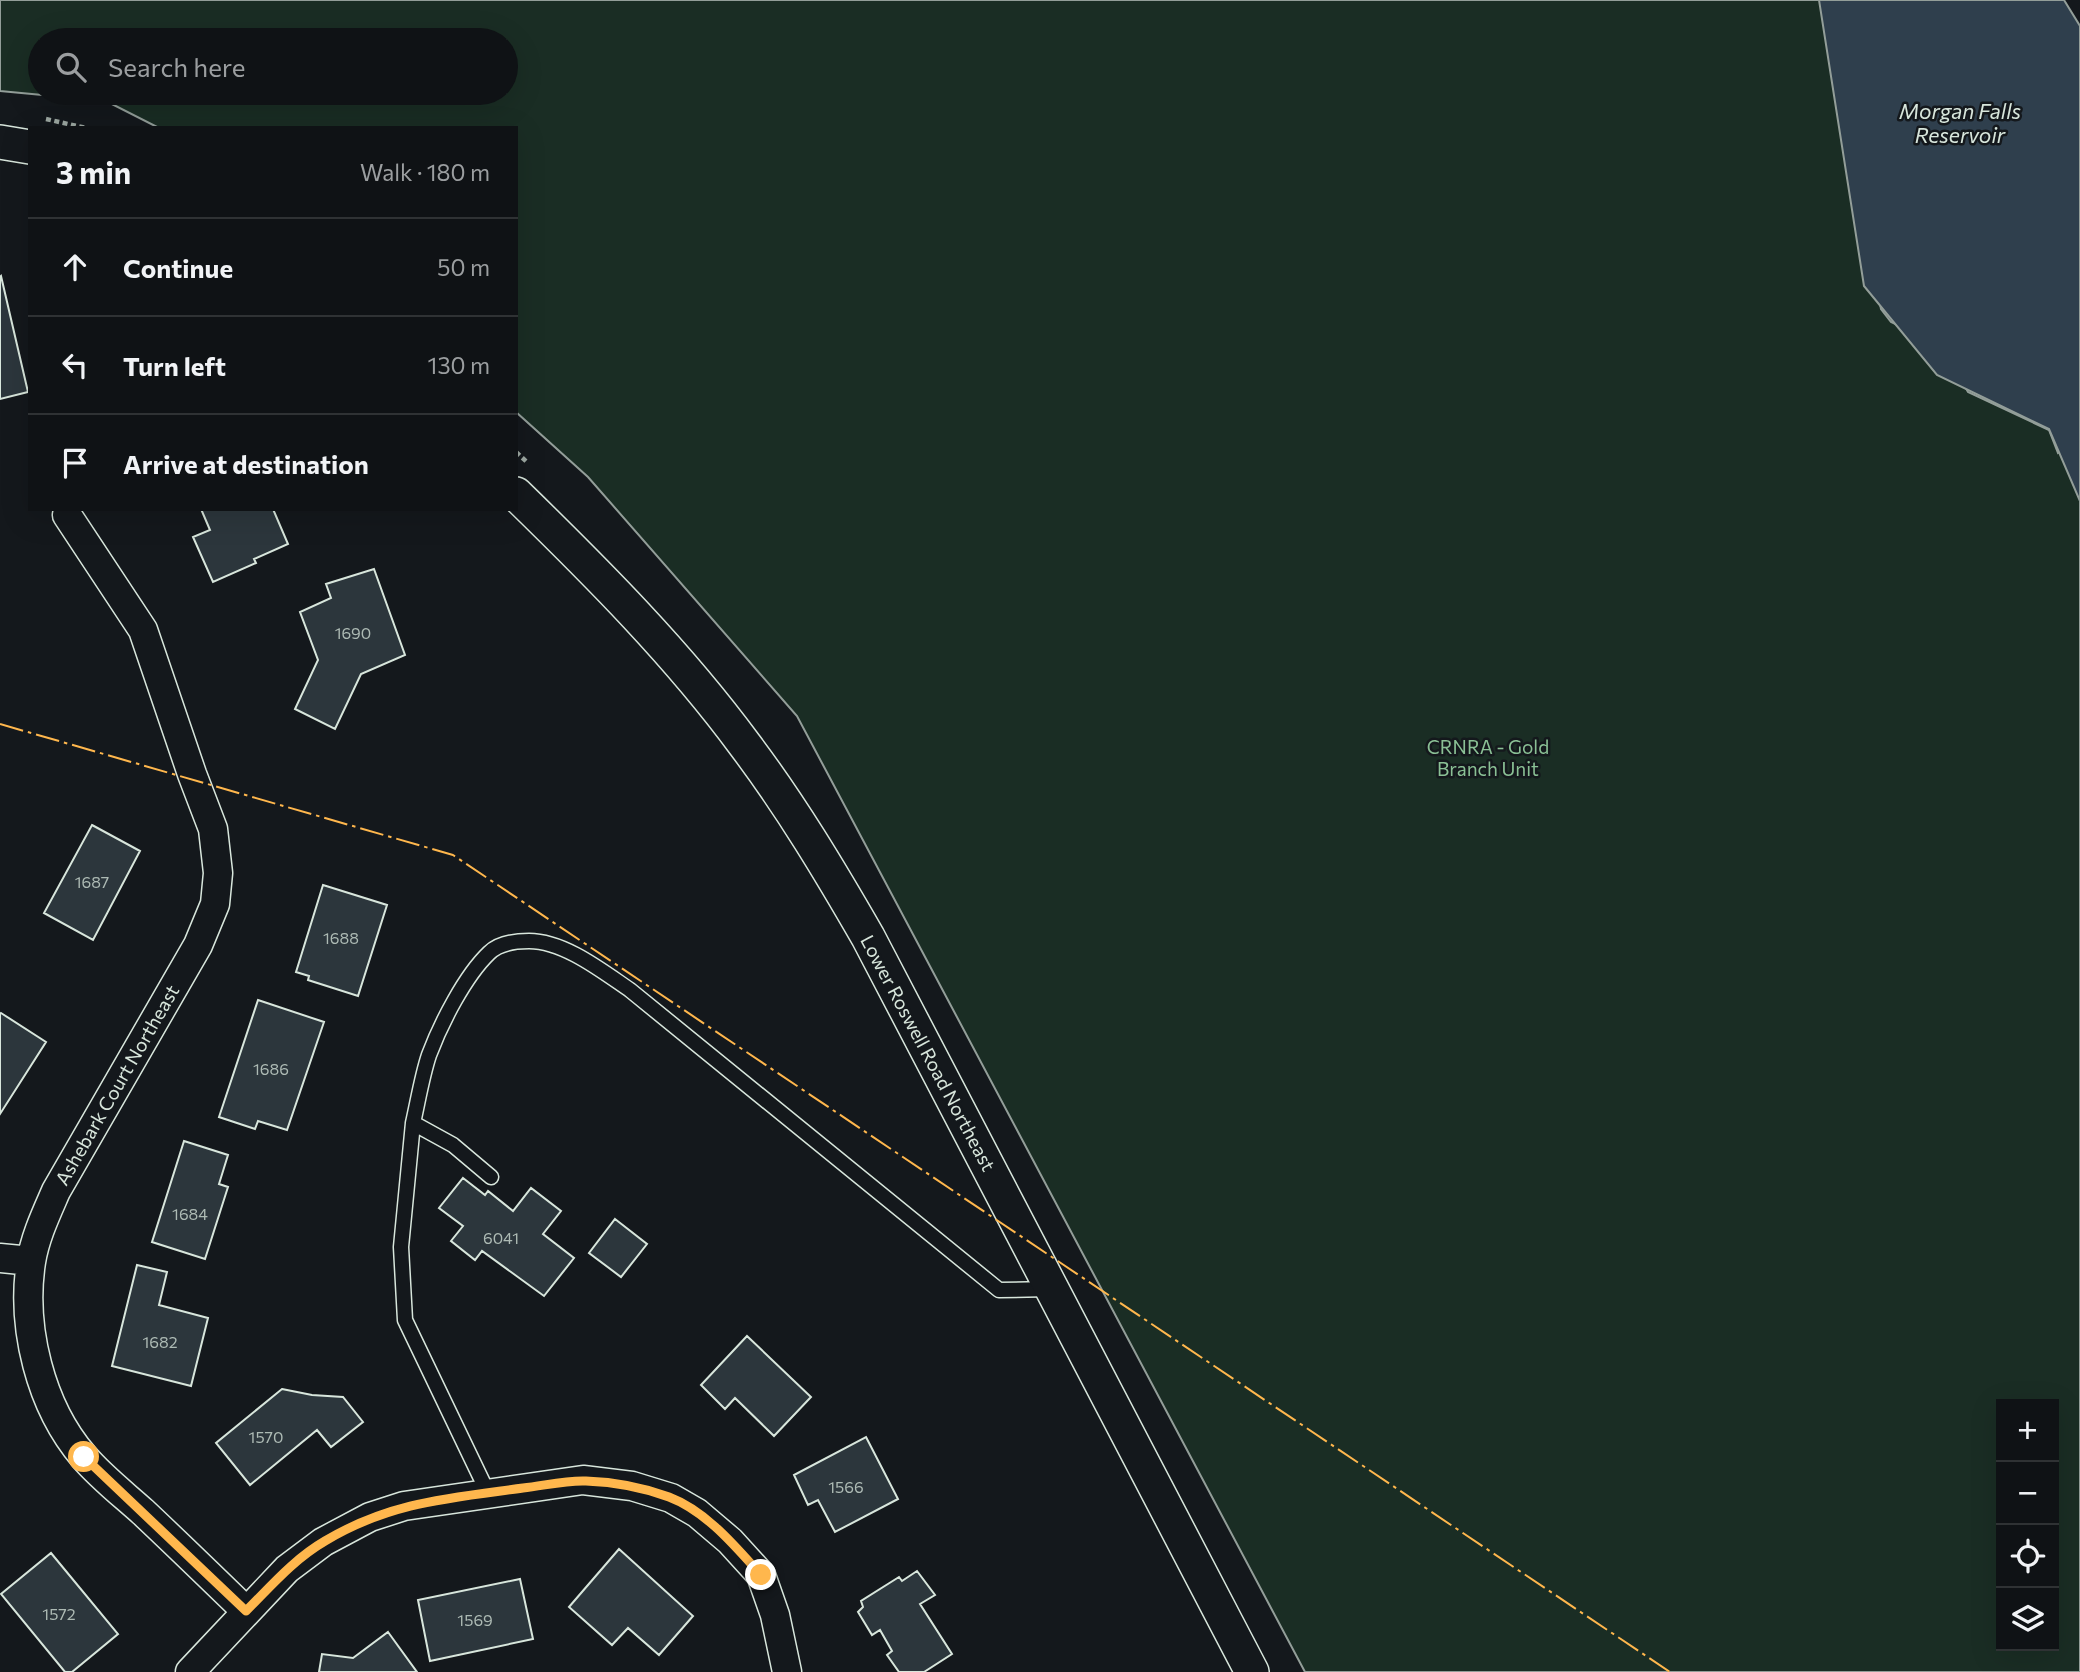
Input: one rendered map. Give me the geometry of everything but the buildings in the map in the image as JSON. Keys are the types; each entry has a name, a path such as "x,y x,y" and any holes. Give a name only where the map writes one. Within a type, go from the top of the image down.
{"street":[{"path":"0,142 28,147"},
{"name":"Lower Roswell Road Northeast","path":"518,496 624,601 699,686 745,744 830,870 868,937 1252,1672"},
{"name":"Ashebark Court Northeast","path":"67,515 143,630 213,829 218,873 215,904 198,945 56,1191 40,1227 32,1261 28,1302 34,1348 47,1394 62,1425 84,1457 246,1611"},
{"path":"0,1258 32,1261"},
{"path":"190,1672 287,1569 323,1542 370,1517 404,1506 583,1480 632,1486 671,1498 697,1513 730,1541 761,1575 775,1615 787,1672"}],"lane":[{"path":"488,1493 405,1320 401,1247 413,1123 429,1056 441,1027 470,976 491,951 510,942 532,940 563,949 592,963 630,990 999,1290 1051,1289"},
{"path":"413,1123 453,1145 491,1177"}],"green space":[{"name":"CRNRA - Gold Branch Unit","path":"0,0 1833,0 1859,197 1881,309 1891,322 1942,346 1968,392 2049,430 2058,453 2080,439 2080,1672 1305,1672 797,716 588,477 518,414 518,126 155,126 114,105 518,105 518,28 28,28 28,94 0,91"}],"water":[{"name":"Morgan Falls Reservoir","path":"1819,0 2064,0 2080,26 2080,501 2049,429 1937,375 1864,286"}],"power":[{"path":"0,724 453,855 1670,1672"}],"route":[{"path":"84,1457 246,1611 287,1569 323,1542 370,1517 404,1506 583,1480 632,1486 671,1498 697,1513 730,1541 761,1575"}]}
